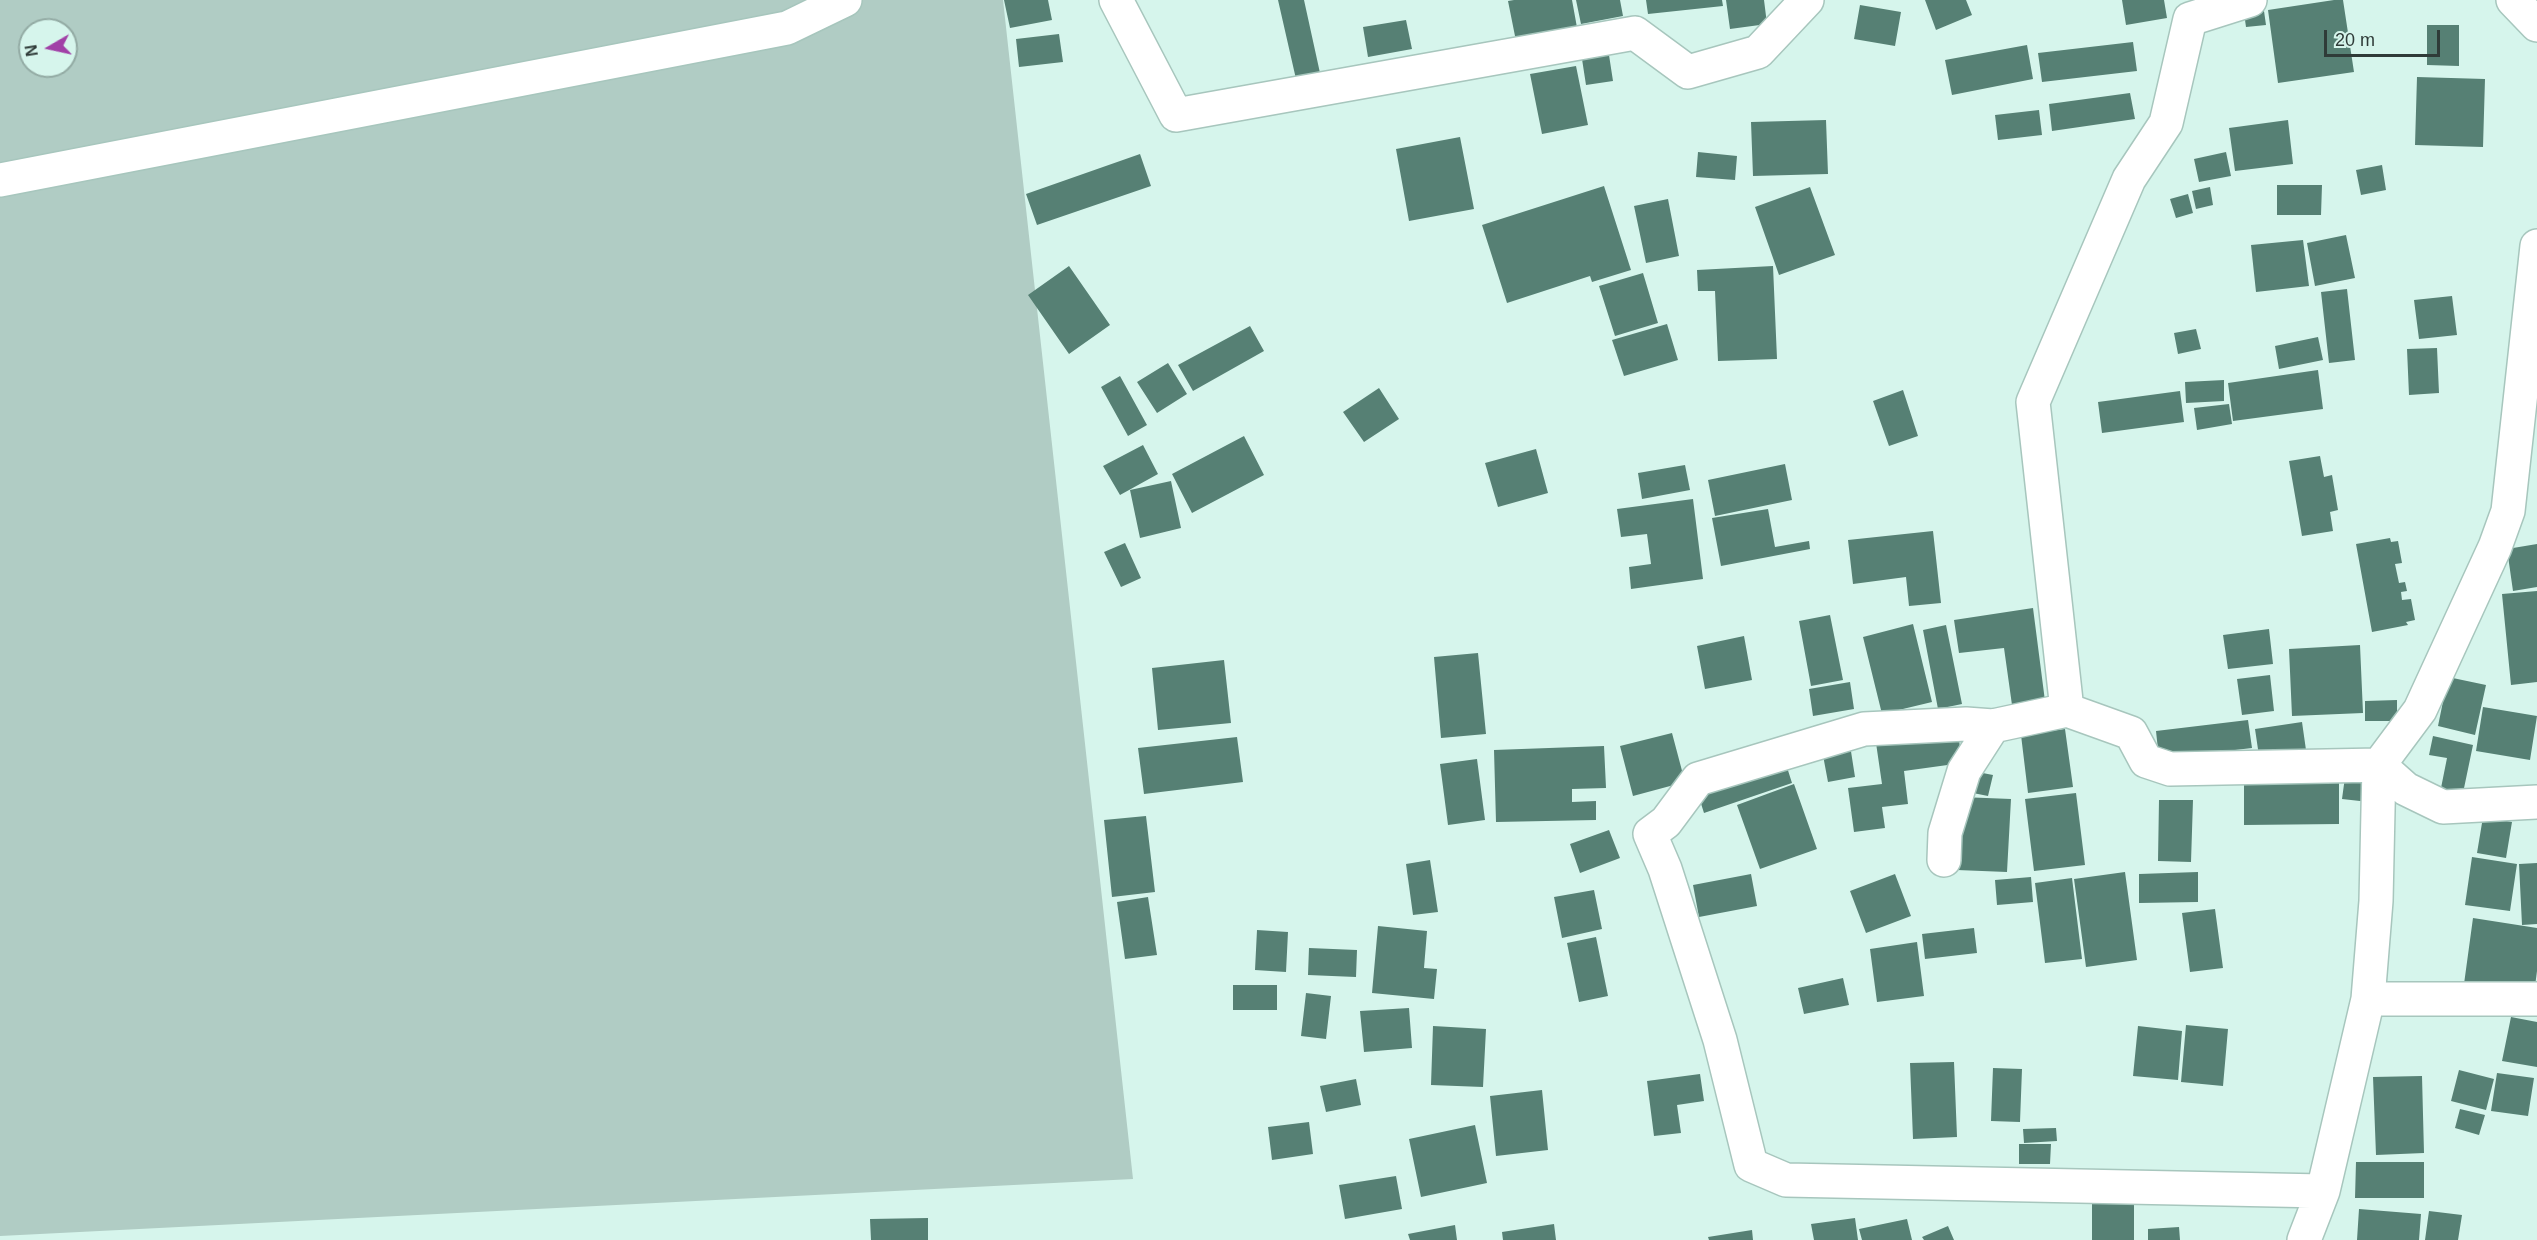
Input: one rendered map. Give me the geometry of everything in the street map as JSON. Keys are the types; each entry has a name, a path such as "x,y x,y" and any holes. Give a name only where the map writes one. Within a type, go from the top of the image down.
{"street":[{"path":"0,180 787,28 845,0"},
{"path":"1116,0 1176,115 1635,33 1688,72 1758,52 1808,0"},
{"path":"2067,710 2033,402 2128,179 2166,123 2190,19 2250,0"},
{"path":"2513,0 2537,25"},
{"path":"2304,1240 2323,1191 2368,999 2376,901 2379,765 2420,710 2495,547 2508,511 2537,246"},
{"path":"2323,1191 1786,1180 1751,1165 1720,1040 1665,869 1650,834 1666,822 1698,779 1864,729 1966,724 1993,726 2067,710 2131,733 2146,760 2170,769 2379,765 2406,789 2443,807 2537,802"},
{"path":"1944,860 1945,833 1964,771 1993,726"},
{"path":"2368,999 2537,999"}],"shaded area":[{"path":"0,0 1003,0 1133,1179 0,1236"}],"building":[{"path":"1004,0 1048,0 1052,20 1010,28"},
{"path":"1278,0 1304,0 1320,73 1296,79"},
{"path":"1572,0 1578,33 1517,46 1508,1"},
{"path":"1576,0 1620,0 1623,16 1581,24"},
{"path":"1646,0 1722,0 1723,6 1648,14"},
{"path":"1726,0 1764,0 1767,24 1730,29"},
{"path":"1925,0 1966,0 1972,15 1936,30"},
{"path":"2122,0 2164,0 2167,18 2126,25"},
{"path":"2343,0 2354,72 2278,83 2268,10"},
{"path":"2263,4 2266,25 2246,27 2243,6"},
{"path":"1860,5 1901,12 1895,46 1854,39"},
{"path":"1406,20 1412,49 1368,57 1363,27"},
{"path":"2427,25 2459,25 2459,66 2427,65"},
{"path":"1059,34 1063,62 1019,67 1016,39"},
{"path":"2133,42 2137,71 2042,82 2038,53"},
{"path":"2027,45 2033,79 1952,95 1945,60"},
{"path":"1609,55 1613,81 1586,85 1582,59"},
{"path":"1576,66 1588,125 1542,134 1530,74"},
{"path":"2417,77 2485,79 2483,147 2415,145"},
{"path":"2130,93 2135,119 2052,131 2049,104"},
{"path":"2039,110 2042,135 1998,140 1995,115"},
{"path":"1826,120 1828,174 1753,176 1751,122"},
{"path":"2288,120 2293,164 2235,171 2229,128"},
{"path":"1460,137 1474,209 1409,221 1396,149"},
{"path":"1698,152 1737,156 1735,180 1696,177"},
{"path":"2226,152 2231,176 2199,182 2194,159"},
{"path":"1140,154 1151,186 1037,225 1026,194"},
{"path":"2382,165 2386,190 2361,195 2356,170"},
{"path":"2277,185 2322,185 2321,215 2277,215"},
{"path":"1604,186 1631,270 1592,282 1590,276 1507,303 1482,225"},
{"path":"1810,187 1835,255 1779,275 1755,207"},
{"path":"2210,187 2213,205 2196,209 2192,191"},
{"path":"2188,194 2193,213 2176,218 2170,199"},
{"path":"1668,199 1679,256 1646,263 1634,206"},
{"path":"2346,235 2355,278 2315,286 2307,243"},
{"path":"2303,240 2309,286 2256,292 2251,245"},
{"path":"1069,266 1110,325 1069,354 1028,295"},
{"path":"1773,266 1777,359 1718,361 1715,291 1698,291 1697,270"},
{"path":"1643,273 1658,323 1615,336 1599,286"},
{"path":"2347,289 2355,360 2329,363 2321,292"},
{"path":"2452,296 2457,335 2419,339 2414,300"},
{"path":"1667,324 1678,360 1624,376 1612,340"},
{"path":"1250,326 1264,351 1193,391 1178,365"},
{"path":"2196,329 2201,349 2178,354 2174,333"},
{"path":"2318,337 2323,360 2279,369 2275,346"},
{"path":"2437,348 2439,393 2409,395 2407,349"},
{"path":"1168,363 1187,394 1157,413 1137,382"},
{"path":"2318,370 2323,409 2233,421 2228,383"},
{"path":"1120,376 1147,425 1128,436 1101,387"},
{"path":"2224,380 2224,401 2186,403 2185,382"},
{"path":"1379,388 1399,419 1364,442 1343,412"},
{"path":"1903,390 1918,436 1889,446 1873,401"},
{"path":"2180,391 2184,422 2102,433 2098,402"},
{"path":"2229,404 2232,424 2197,430 2194,408"},
{"path":"1244,436 1264,475 1192,513 1172,474"},
{"path":"1143,445 1158,474 1120,495 1103,466"},
{"path":"1536,449 1548,493 1498,507 1485,463"},
{"path":"2320,456 2324,477 2332,475 2338,510 2330,512 2333,531 2302,536 2289,461"},
{"path":"1785,464 1792,500 1715,516 1708,480"},
{"path":"1685,465 1690,490 1642,499 1638,473"},
{"path":"1171,481 1181,528 1140,538 1130,490"},
{"path":"1693,499 1703,579 1631,589 1629,567 1651,564 1647,534 1621,537 1617,509"},
{"path":"1768,509 1775,547 1809,541 1810,549 1721,566 1712,518"},
{"path":"1933,531 1941,603 1909,606 1906,577 1853,584 1848,540"},
{"path":"2390,538 2391,542 2398,541 2402,563 2395,564 2399,583 2405,582 2407,591 2401,592 2402,600 2411,599 2415,620 2406,622 2408,625 2372,632 2356,544"},
{"path":"1125,543 1141,578 1121,587 1104,552"},
{"path":"2537,544 2537,587 2513,591 2507,549"},
{"path":"2537,591 2537,682 2511,685 2502,594"},
{"path":"2033,608 2045,701 2012,705 2004,648 1959,653 1954,620"},
{"path":"1830,615 1843,680 1811,686 1799,621"},
{"path":"1913,624 1932,702 1882,714 1863,637"},
{"path":"1946,625 1962,704 1938,709 1923,630"},
{"path":"2269,629 2273,664 2228,669 2223,635"},
{"path":"1744,636 1752,680 1705,689 1697,646"},
{"path":"2360,645 2363,713 2292,716 2289,649"},
{"path":"1478,653 1486,734 1441,738 1434,657"},
{"path":"1224,660 1231,723 1158,730 1152,668"},
{"path":"2270,675 2274,711 2242,715 2237,679"},
{"path":"2448,677 2486,685 2475,735 2438,726"},
{"path":"1850,682 1854,709 1813,716 1809,689"},
{"path":"2397,700 2397,721 2365,721 2365,701"},
{"path":"2483,707 2537,716 2530,760 2476,751"},
{"path":"2248,720 2252,748 2159,759 2156,731"},
{"path":"2302,722 2306,750 2259,756 2255,729"},
{"path":"2065,729 2073,787 2028,793 2021,735"},
{"path":"1958,732 1962,763 1904,771 1908,804 1882,807 1885,828 1854,832 1848,788 1882,784 1876,743"},
{"path":"1672,733 1685,782 1633,796 1620,746"},
{"path":"2433,736 2473,745 2463,793 2441,788 2447,758 2429,755"},
{"path":"1237,737 1243,782 1144,794 1138,748"},
{"path":"1850,745 1855,777 1828,782 1822,750"},
{"path":"1604,746 1606,788 1572,789 1572,802 1596,801 1596,820 1496,822 1494,750"},
{"path":"1477,759 1485,820 1448,825 1440,764"},
{"path":"1785,761 1792,783 1704,813 1697,791"},
{"path":"1967,770 1993,775 1988,796 1963,791"},
{"path":"2345,777 2371,779 2369,802 2342,799"},
{"path":"2244,779 2339,779 2339,824 2244,825"},
{"path":"1794,784 1817,849 1760,869 1737,805"},
{"path":"2076,793 2085,865 2034,871 2025,799"},
{"path":"1961,797 2011,799 2007,872 1957,870"},
{"path":"2159,800 2193,800 2191,862 2158,861"},
{"path":"1146,816 1155,892 1112,897 1104,820"},
{"path":"2483,817 2512,822 2506,858 2477,853"},
{"path":"1609,830 1620,858 1580,873 1570,844"},
{"path":"2472,857 2517,864 2510,911 2465,905"},
{"path":"1430,860 1438,912 1413,915 1406,864"},
{"path":"2537,863 2537,924 2522,925 2519,864"},
{"path":"2125,872 2137,960 2086,967 2074,879"},
{"path":"2198,872 2198,902 2139,903 2139,874"},
{"path":"1751,874 1757,906 1699,917 1693,885"},
{"path":"1895,874 1911,916 1866,933 1850,891"},
{"path":"2031,877 2033,902 1997,905 1995,880"},
{"path":"2072,878 2082,959 2045,963 2035,883"},
{"path":"1594,890 1602,929 1562,938 1554,897"},
{"path":"1148,897 1157,955 1125,959 1117,902"},
{"path":"2215,909 2223,968 2190,972 2182,913"},
{"path":"2473,918 2537,928 2537,971 2534,994 2464,984"},
{"path":"1378,926 1427,931 1424,968 1437,969 1434,999 1372,993"},
{"path":"1974,928 1977,953 1925,959 1922,934"},
{"path":"1257,930 1288,932 1286,972 1255,970"},
{"path":"1596,937 1608,996 1579,1002 1567,943"},
{"path":"1917,942 1924,996 1877,1002 1870,949"},
{"path":"1309,948 1357,950 1356,977 1308,975"},
{"path":"1843,978 1849,1005 1804,1014 1798,988"},
{"path":"1233,985 1277,985 1277,1010 1233,1010"},
{"path":"1306,993 1331,996 1326,1039 1301,1036"},
{"path":"1409,1008 1412,1048 1364,1052 1360,1011"},
{"path":"2511,1017 2537,1022 2537,1067 2502,1061"},
{"path":"2186,1025 2228,1029 2223,1086 2181,1082"},
{"path":"1433,1026 1486,1029 1483,1087 1431,1085"},
{"path":"2138,1026 2182,1031 2178,1080 2133,1076"},
{"path":"1954,1062 1957,1137 1913,1139 1910,1063"},
{"path":"1993,1068 2022,1069 2020,1122 1991,1121"},
{"path":"2459,1070 2494,1079 2486,1110 2451,1101"},
{"path":"2497,1073 2534,1078 2528,1116 2491,1111"},
{"path":"1700,1074 1704,1101 1677,1105 1681,1133 1654,1136 1647,1081"},
{"path":"2422,1076 2424,1153 2376,1155 2373,1077"},
{"path":"1356,1079 1361,1105 1326,1112 1320,1086"},
{"path":"1542,1090 1548,1150 1496,1156 1490,1096"},
{"path":"2460,1109 2485,1115 2479,1135 2455,1128"},
{"path":"1309,1122 1313,1154 1272,1160 1268,1127"},
{"path":"1475,1125 1487,1183 1421,1197 1409,1139"},
{"path":"2056,1128 2057,1141 2024,1143 2023,1129"},
{"path":"2019,1144 2051,1144 2050,1164 2019,1164"},
{"path":"2356,1162 2424,1162 2424,1198 2355,1198"},
{"path":"1396,1176 1402,1209 1345,1219 1339,1185"},
{"path":"2092,1201 2134,1202 2134,1240 2092,1240"},
{"path":"2359,1209 2421,1214 2419,1240 2357,1240"},
{"path":"2429,1211 2462,1215 2458,1240 2425,1240"},
{"path":"928,1218 928,1240 871,1240 870,1219"},
{"path":"1855,1218 1858,1240 1814,1240 1811,1224"},
{"path":"1907,1219 1912,1240 1862,1240 1859,1229"},
{"path":"1554,1224 1556,1240 1503,1240 1502,1232"},
{"path":"1455,1225 1457,1240 1410,1240 1408,1234"},
{"path":"1948,1226 1954,1240 1924,1240 1922,1237"},
{"path":"2179,1227 2180,1240 2148,1240 2148,1229"},
{"path":"1752,1230 1753,1240 1709,1240 1708,1237"}]}
